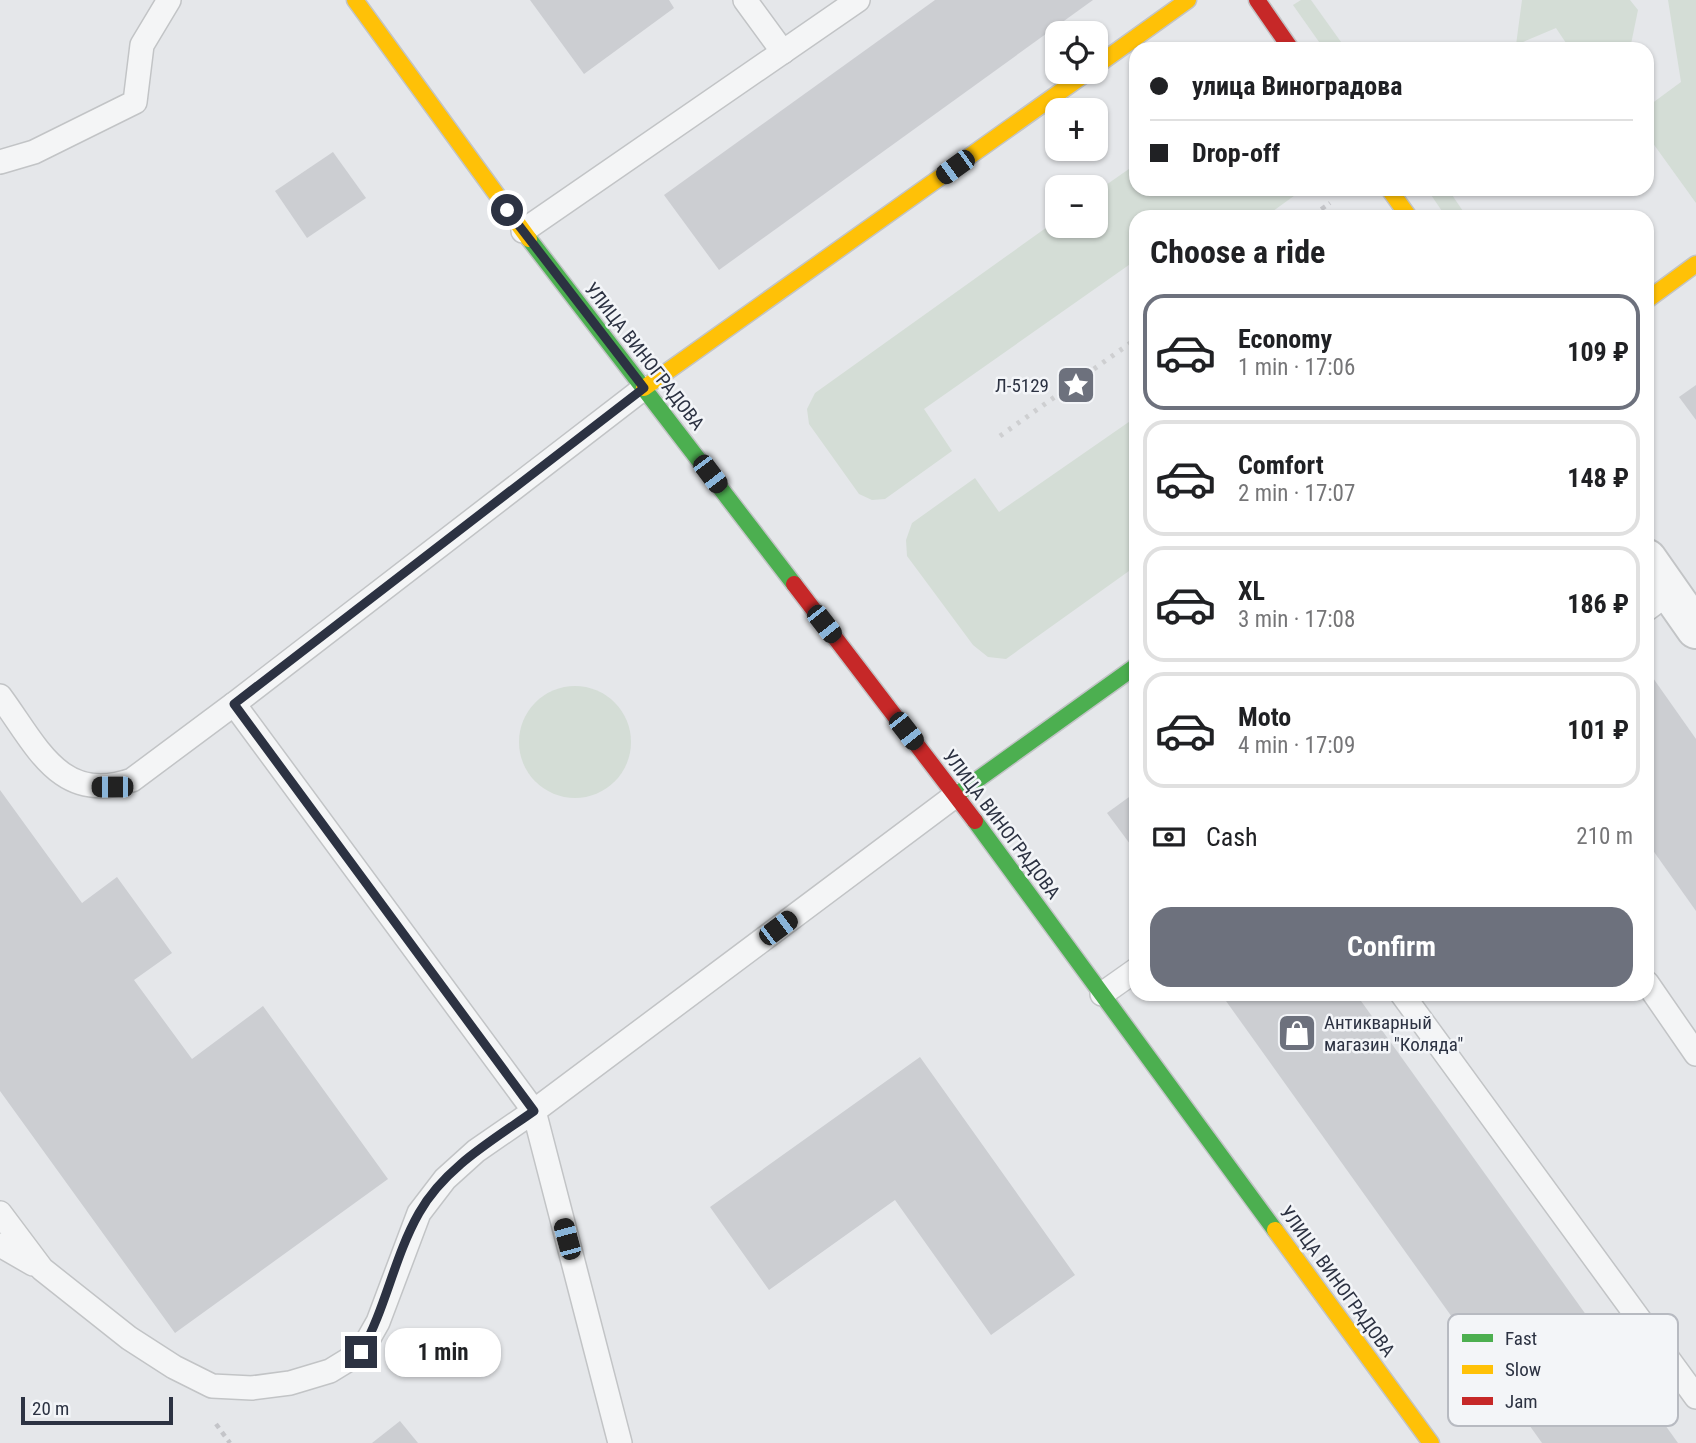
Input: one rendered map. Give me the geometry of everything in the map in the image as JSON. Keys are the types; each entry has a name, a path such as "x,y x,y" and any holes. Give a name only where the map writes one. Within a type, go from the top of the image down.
{"street":[{"name":"УЛИЦА ВИНОГРАДОВА","path":"355,0 523,231 956,795 1431,1443"},
{"path":"1129,42 1188,0"},
{"path":"1257,0 1287,42"},
{"path":"1108,57 1129,42"},
{"path":"644,388 1071,84"},
{"path":"1654,294 1696,264"},
{"path":"1658,600 1696,629"},
{"path":"956,795 1129,671"}],"lane":[{"path":"0,162 34,152 135,102 142,45 169,0"},
{"path":"745,0 783,52"},
{"path":"523,231 858,0"},
{"path":"0,696 56,771 85,787 112,787 132,780 644,388"},
{"path":"234,704 534,1111 620,1443"},
{"path":"0,1245 42,1269 129,1338 212,1387 253,1388 290,1383 330,1371 361,1352 378,1322 419,1213 445,1179 476,1151 534,1111 956,795"},
{"path":"1102,994 1129,975"},
{"path":"1654,993 1696,1054"},
{"path":"1407,1001 1635,1314"},
{"path":"0,1213 42,1269"},
{"path":"1678,1372 1696,1397"}],"path":[{"path":"1320,210 1330,203"}],"shaded area":[{"path":"1301,0 1311,0 1341,42 1319,42 1293,5"},
{"path":"1522,0 1630,0 1638,10 1631,42 1565,42 1556,28 1523,42 1516,42"},
{"path":"1668,0 1696,0 1696,203 1654,145 1654,102 1681,82"},
{"path":"1129,169 1129,196 1294,196 1275,210 1129,210 1129,265 924,409 952,451 885,499 872,500 859,494 809,424 807,409 815,393 1045,229 1045,238 1108,238 1108,184"},
{"path":"1432,196 1453,196 1462,210 1441,210"},
{"path":"1129,422 1129,571 1006,659 988,657 973,645 907,556 906,540 912,523 975,478 999,512"},
{"path":"575,686 596,690 615,702 627,721 631,742 627,763 615,782 596,794 575,798 554,794 535,782 523,763 519,742 523,721 535,702 554,690"}],"building":[{"path":"530,0 669,0 674,8 584,74"},
{"path":"935,0 1093,0 1064,21 1045,21 1045,35 719,270 664,195"},
{"path":"333,152 366,198 307,238 275,191"},
{"path":"1696,385 1696,420 1679,397"},
{"path":"1654,679 1696,739 1696,911 1654,852"},
{"path":"0,790 82,903 117,877 172,953 134,980 192,1059 263,1006 388,1179 175,1333 0,1091"},
{"path":"1129,797 1129,843 1107,813"},
{"path":"1226,1001 1361,1001 1585,1314 1450,1314"},
{"path":"920,1057 1075,1275 991,1335 895,1200 769,1290 710,1207"},
{"path":"400,1421 418,1443 372,1443"},
{"path":"1530,1426 1666,1426 1678,1443 1542,1443"}],"railway":[{"path":"1000,436 1129,344"}],"traffic: fast":[{"path":"529,239 794,584"},
{"path":"956,795 1129,671"},
{"path":"975,821 1275,1230"}],"traffic: slow":[{"path":"355,0 529,239"},
{"path":"1129,42 1188,0"},
{"path":"1108,57 1129,42"},
{"path":"644,388 1071,84"},
{"path":"1394,196 1404,210"},
{"path":"1654,295 1696,264"},
{"path":"1275,1230 1431,1443"}],"traffic: jam":[{"path":"1257,0 1286,42"},
{"path":"794,584 975,821"}],"place":[{"name":"Л-5129","path":"1076,385"},
{"name":"Антикварный магазин \"Коляда\"","path":"1297,1033"}],"route":[{"path":"361,1352 378,1322 419,1213 445,1179 476,1151 534,1111 234,704 644,388 507,210"}]}
